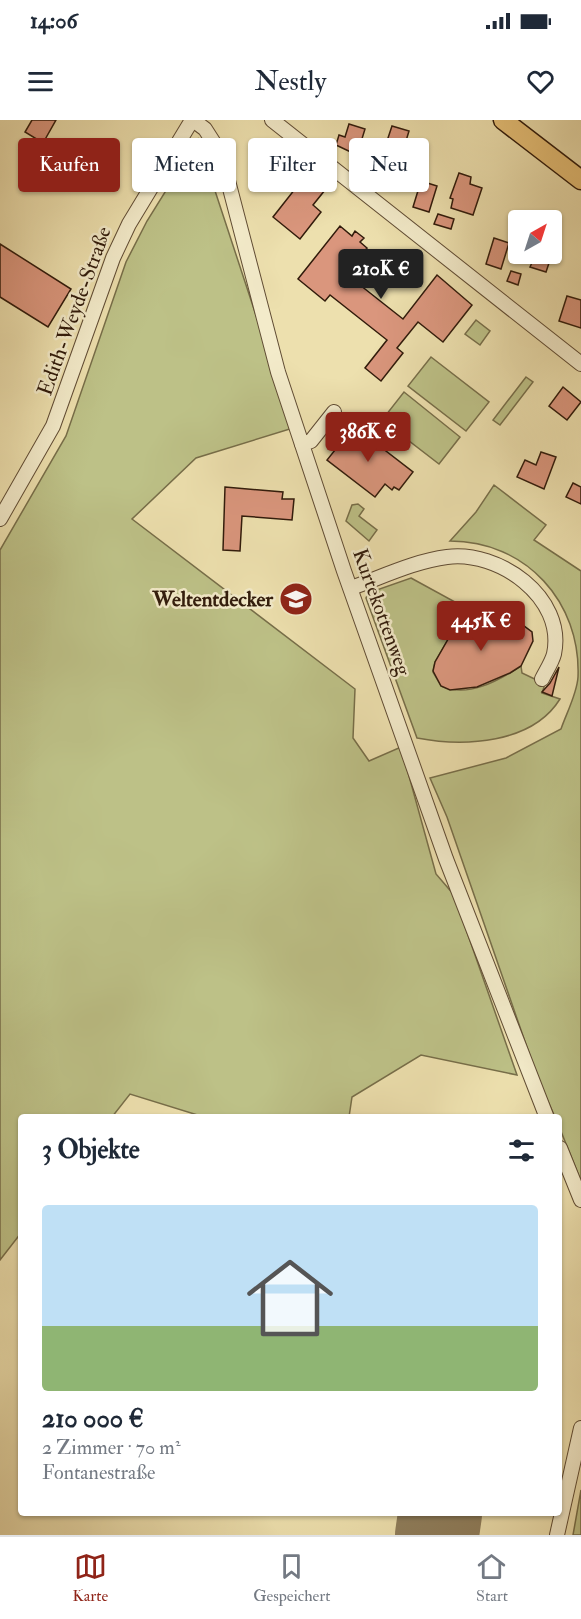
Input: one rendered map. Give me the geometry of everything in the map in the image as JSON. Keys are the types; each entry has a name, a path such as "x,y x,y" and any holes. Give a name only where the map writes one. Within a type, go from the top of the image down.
{"main road":[{"path":"503,120 581,180"}],"street":[{"name":"Kurtekottenweg","path":"193,120 205,129 221,154 278,372 302,444 446,859 545,1114"},
{"name":"Edith-Weyde-Straße","path":"0,519 53,426 113,258 129,224 193,120"},
{"path":"272,120 581,364"},
{"path":"302,444 311,441 334,412"},
{"path":"351,588 430,560 449,556 473,557 497,565 530,586 548,613 555,633 554,655 542,679"},
{"path":"562,1153 581,1200"},
{"path":"557,1535 578,1463 581,1428"}],"green space":[{"path":"165,192 215,192 293,428 196,458 132,519 355,689 353,738 369,761 401,747 436,874 454,895 517,1075 421,1055 352,1097 349,1114 194,1114 130,1094 114,1114 18,1114 18,1237 0,1260 0,550 66,436 126,262"},
{"path":"476,320 490,331 480,345 465,334"},
{"path":"431,357 489,402 466,431 408,386"},
{"path":"526,377 533,382 500,425 493,420"},
{"path":"404,392 460,437 439,464 382,420"},
{"path":"494,485 546,525 534,540 581,571 581,1181 562,1134 562,1114 554,1114 538,1079 447,817 430,778 506,758 561,729 577,684 576,650 570,624 559,601 544,581 525,564 502,552 477,544 450,541 476,512"},
{"path":"358,504 364,509 359,516 377,530 369,541 346,521 352,505"},
{"path":"411,578 466,608 435,662 433,672 441,686 451,689 472,689 493,682 521,666 522,673 545,684 542,693 560,699 548,714 532,725 496,739 455,742 417,738 366,598 368,593"},
{"path":"581,1490 581,1535 573,1535"}],"building":[{"path":"32,120 56,120 46,138 35,138 25,132"},
{"path":"349,124 365,129 362,138 349,138 349,151 337,145 339,135 345,137"},
{"path":"392,126 409,131 407,138 388,138"},
{"path":"459,173 471,177 470,184 482,188 473,215 451,208 453,199 450,198"},
{"path":"429,184 437,186 429,212 413,207 418,192 429,192"},
{"path":"293,192 323,192 313,205 321,212 300,239 273,217"},
{"path":"438,214 454,219 451,229 434,224"},
{"path":"340,226 352,236 355,231 364,238 360,242 367,248 346,274 403,319 437,275 472,305 443,342 418,322 397,348 403,353 381,381 365,368 387,340 330,295 325,301 298,279"},
{"path":"494,238 508,243 501,269 486,264"},
{"path":"0,244 71,289 48,327 0,297"},
{"path":"531,264 549,264 546,272 530,267"},
{"path":"511,271 521,274 518,285 507,281"},
{"path":"567,296 581,300 581,328 559,321"},
{"path":"563,387 581,402 567,420 549,406"},
{"path":"351,424 413,472 399,490 394,487 392,490 385,484 375,497 327,460 343,440 340,437"},
{"path":"541,452 556,457 544,489 517,477 525,460 536,465"},
{"path":"573,483 581,487 581,504 566,497"},
{"path":"225,487 283,492 282,499 294,499 292,520 242,516 240,551 223,550"},
{"path":"466,608 490,623 508,620 520,623 532,632 533,641 521,666 510,673 477,687 450,690 441,686 433,671 435,662"},
{"path":"559,667 552,696 542,692 550,683"}],"runway":[{"path":"437,1535 440,1516"}],"place":[{"name":"Weltentdecker","path":"296,599"}]}
